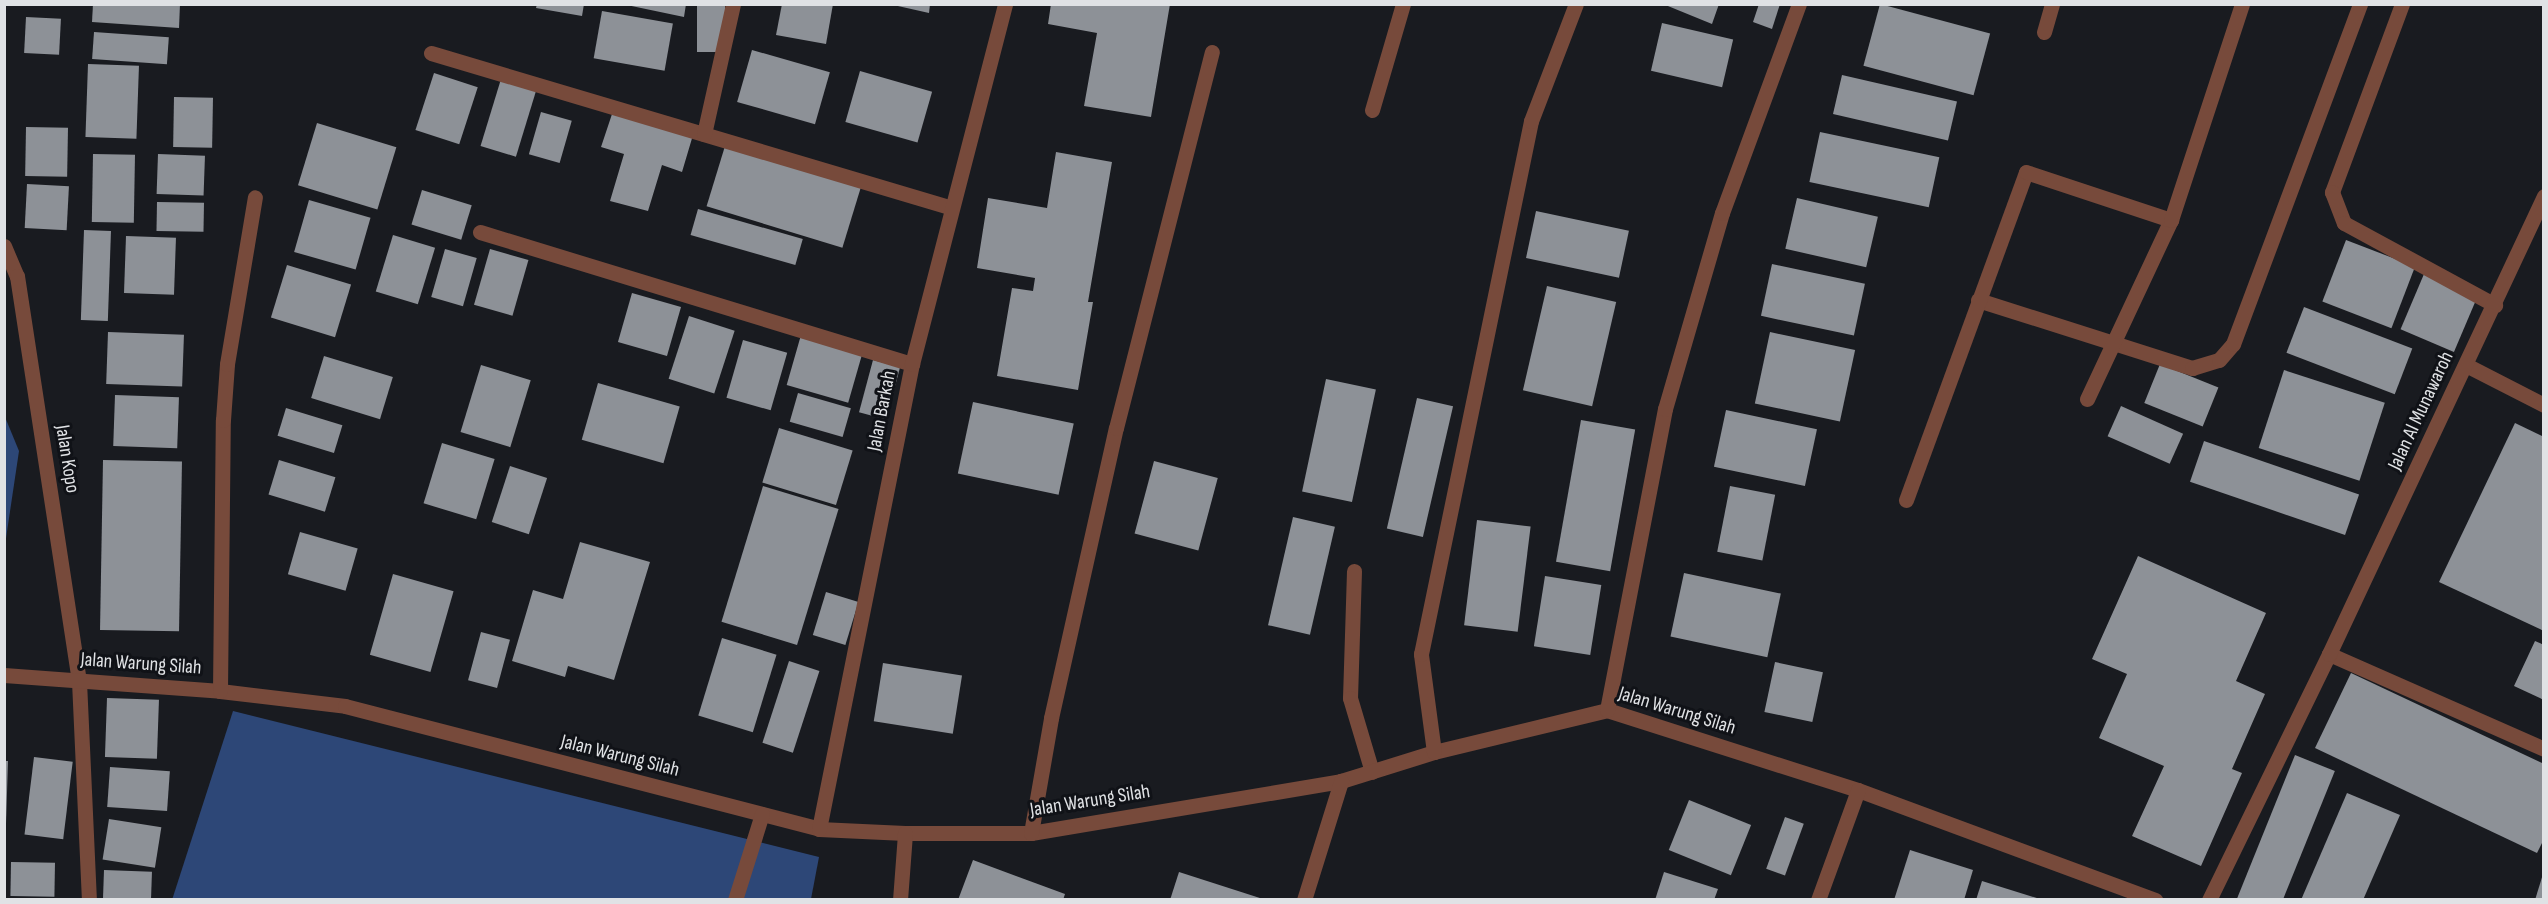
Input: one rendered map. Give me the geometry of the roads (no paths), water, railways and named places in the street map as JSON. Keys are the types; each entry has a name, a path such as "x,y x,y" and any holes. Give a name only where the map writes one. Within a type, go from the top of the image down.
{"street":[{"path":"704,135 733,4"},
{"name":"Jalan Barkah","path":"819,829 912,364 949,207 1005,4"},
{"path":"1372,111 1402,4"},
{"path":"1434,753 1421,654 1531,121 1576,4"},
{"path":"1607,710 1665,409 1722,213 1799,4"},
{"path":"2044,32 2052,4"},
{"path":"2087,399 2171,220 2242,4"},
{"path":"1978,300 2192,368 2219,360 2233,344 2360,4"},
{"path":"2402,4 2332,192 2344,223 2495,305"},
{"path":"1031,833 1051,718 1116,428 1212,52"},
{"path":"431,53 949,207"},
{"path":"1906,500 2026,172 2171,220"},
{"path":"220,691 223,420 227,364 255,196"},
{"name":"Jalan Al Munawaroh","path":"2209,900 2329,654 2495,305 2544,196"},
{"path":"480,232 912,364"},
{"name":"Jalan Kopo","path":"4,246 16,276 80,681 89,900"},
{"path":"2466,365 2544,405"},
{"path":"1354,571 1350,698 1372,771"},
{"path":"2329,654 2544,748"},
{"name":"Jalan Warung Silah","path":"4,675 220,691 345,706 819,829 905,833 1031,833 1341,782 1434,753 1607,710 1858,790 2156,900"},
{"path":"1304,900 1341,782"},
{"path":"1818,900 1858,790"},
{"path":"735,900 762,814"},
{"path":"900,900 905,833"}]}
